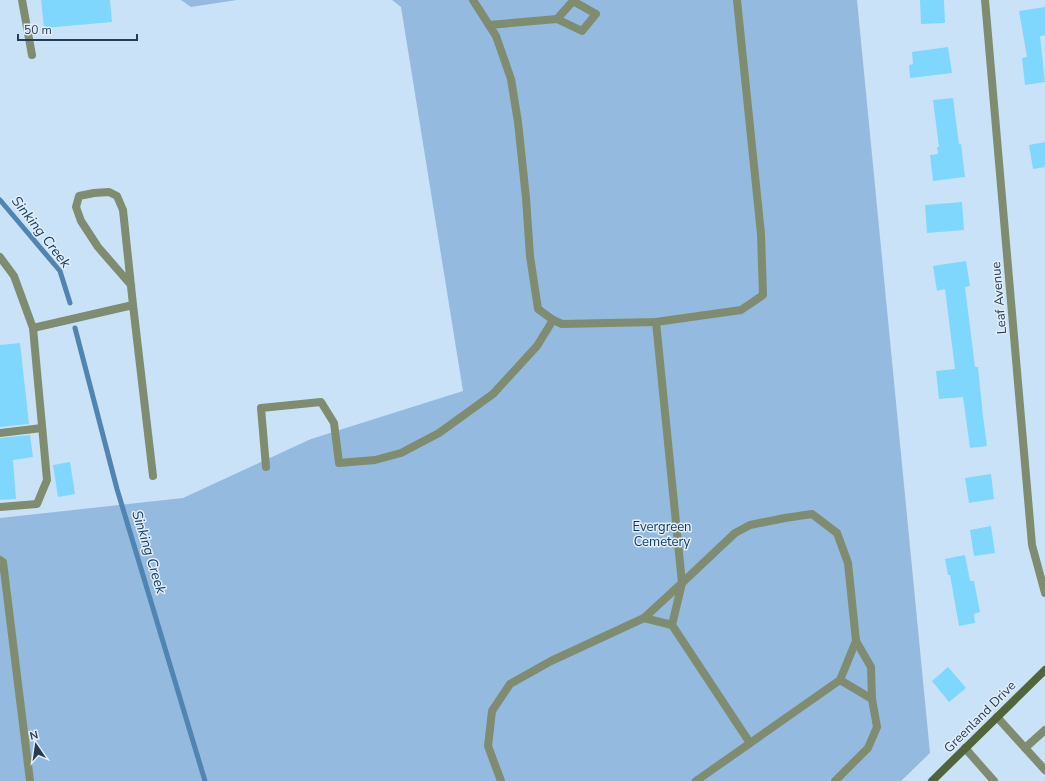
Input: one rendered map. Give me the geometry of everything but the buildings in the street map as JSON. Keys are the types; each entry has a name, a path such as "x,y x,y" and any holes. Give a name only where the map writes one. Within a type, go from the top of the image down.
{"street":[{"path":"22,0 32,55"},
{"path":"473,0 496,36 511,79 518,122 530,256 538,309 553,320 562,324 656,322 741,310 763,295 761,234 737,0"},
{"name":"Leaf Avenue","path":"985,0 1032,546 1045,593"},
{"path":"489,25 557,19"},
{"path":"131,285 98,247 81,221 76,207 78,196 109,192 117,196 123,210 152,476"},
{"path":"0,257 14,276 33,328 47,480 37,504 0,508"},
{"path":"33,328 133,305"},
{"path":"266,466 261,408 321,402 334,423 339,463 375,460 401,453 439,433 493,394 537,346 553,320"},
{"path":"656,322 682,583 672,625"},
{"path":"0,433 42,428"},
{"path":"501,781 488,746 492,711 510,684 551,661 644,618 735,533 750,525 812,514 837,533 848,563 856,641 871,667 872,699 877,727 868,748 835,781"},
{"path":"0,560 2,562 30,781"},
{"path":"644,618 672,625 750,743"},
{"path":"696,781 840,680 856,641"},
{"name":"Greenland Drive","path":"932,781 1045,670"},
{"path":"840,680 872,699"},
{"path":"997,716 1045,770"},
{"path":"1025,748 1045,730"},
{"path":"965,748 994,781"}],"green space":[{"path":"181,0 237,0 191,7"},
{"name":"Evergreen Cemetery","path":"392,0 857,0 930,753 901,781 0,781 0,518 183,498 311,439 463,391 401,7"}],"waterway":[{"name":"Sinking Creek","path":"0,200 60,271 70,303"},
{"name":"Sinking Creek","path":"75,328 117,489 205,781"}]}
